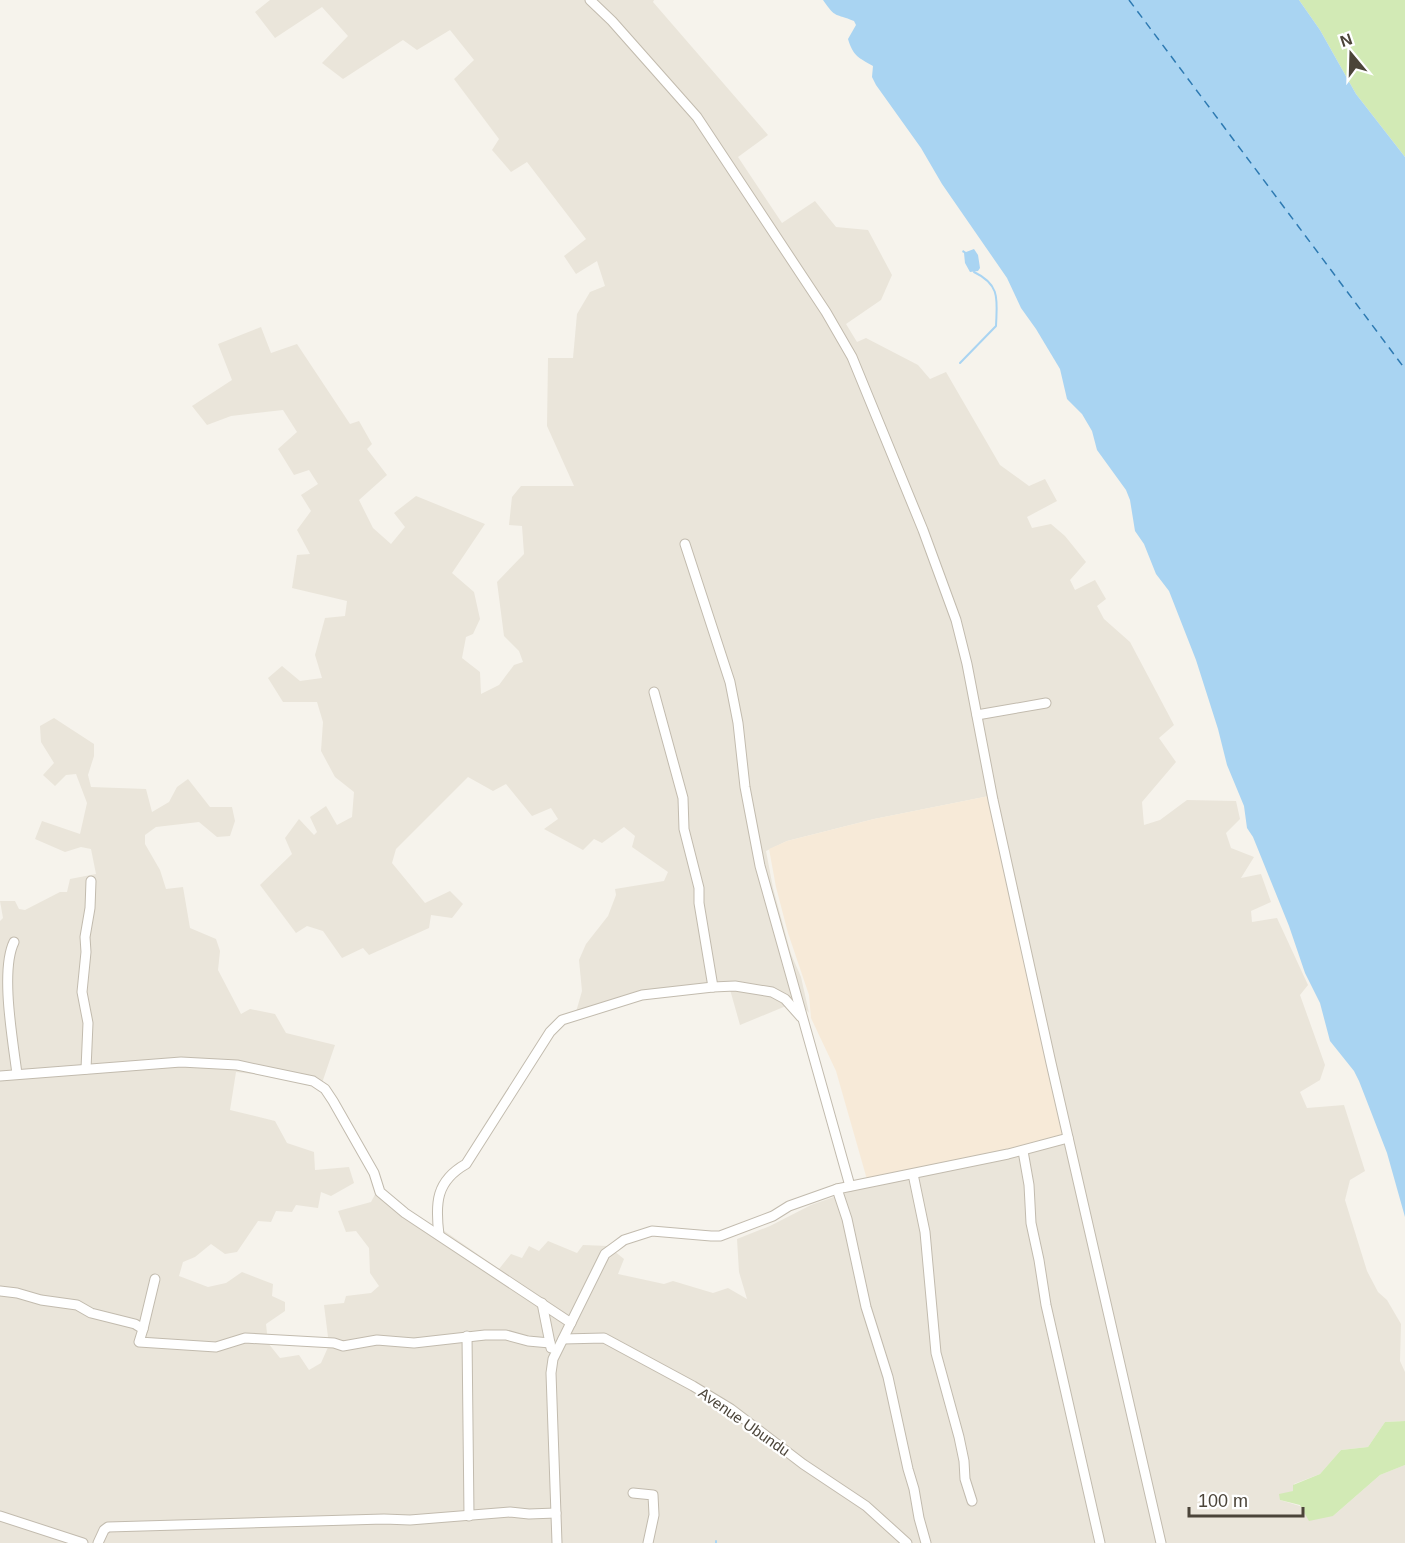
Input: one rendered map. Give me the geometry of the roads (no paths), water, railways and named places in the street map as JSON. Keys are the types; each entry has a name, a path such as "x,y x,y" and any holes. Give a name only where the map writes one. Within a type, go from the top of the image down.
{"street":[{"path":"590,0 612,21 697,117 826,312 852,357 923,530 956,620 993,800 1068,1138 1161,1543"},
{"path":"686,544 730,682 738,723 741,764 760,866 850,1186"},
{"path":"654,692 683,798 684,829 699,888 699,903 713,987"},
{"path":"977,715 1046,703"},
{"path":"87,1069 88,1023 82,992 91,880"},
{"path":"14,942 7,964 7,985 16,1074"},
{"path":"439,1235 436,1212 441,1188 452,1172 466,1164 550,1032 562,1020 642,995 735,986 772,992 785,999 804,1020"},
{"path":"0,1076 199,1062 237,1065 313,1081 325,1089 333,1101 374,1173 380,1192 405,1213 571,1323"},
{"path":"553,1359 604,1254 624,1240 642,1233 660,1230 720,1236 758,1222 789,1206 837,1189 1023,1151 1068,1138"},
{"path":"1023,1151 1029,1185 1031,1222 1040,1260 1046,1305 1100,1543"},
{"path":"913,1174 925,1232 936,1353 959,1437 965,1479 972,1501"},
{"path":"837,1189 847,1219 865,1302 888,1377 926,1543"},
{"path":"155,1278 139,1342 216,1347 245,1338 334,1343 343,1346 377,1341 414,1343 466,1336 506,1335 528,1341 550,1343"},
{"path":"0,1291 77,1305 91,1313 135,1324 142,1329"},
{"path":"542,1303 553,1359 551,1373 557,1543"},
{"path":"466,1336 469,1516"},
{"name":"Avenue Ubundu","path":"564,1339 604,1338 693,1386 731,1409 803,1464 866,1506 907,1543"},
{"path":"633,1493 653,1495 654,1515 648,1543"},
{"path":"98,1543 104,1530 108,1527 410,1520 510,1512 556,1514"},
{"path":"0,1516 83,1543"}],"water":[{"path":"823,0 1299,0 1320,30 1356,94 1405,157 1405,1217 1387,1153 1359,1081 1354,1071 1330,1041 1320,1003 1305,973 1289,926 1253,837 1247,828 1244,806 1227,765 1196,660 1169,591 1156,574 1144,544 1135,531 1126,490 1097,450 1092,431 1082,414 1067,399 1060,369 1021,308 1007,278 942,184 921,148 876,85 872,77 873,66 854,53 848,39 856,25 854,21 834,13"},
{"path":"974,249 978,255 980,268 978,271 970,272 962,252"}],"waterway":[{"path":"960,363 996,326 996,294 989,282 974,272"}]}
